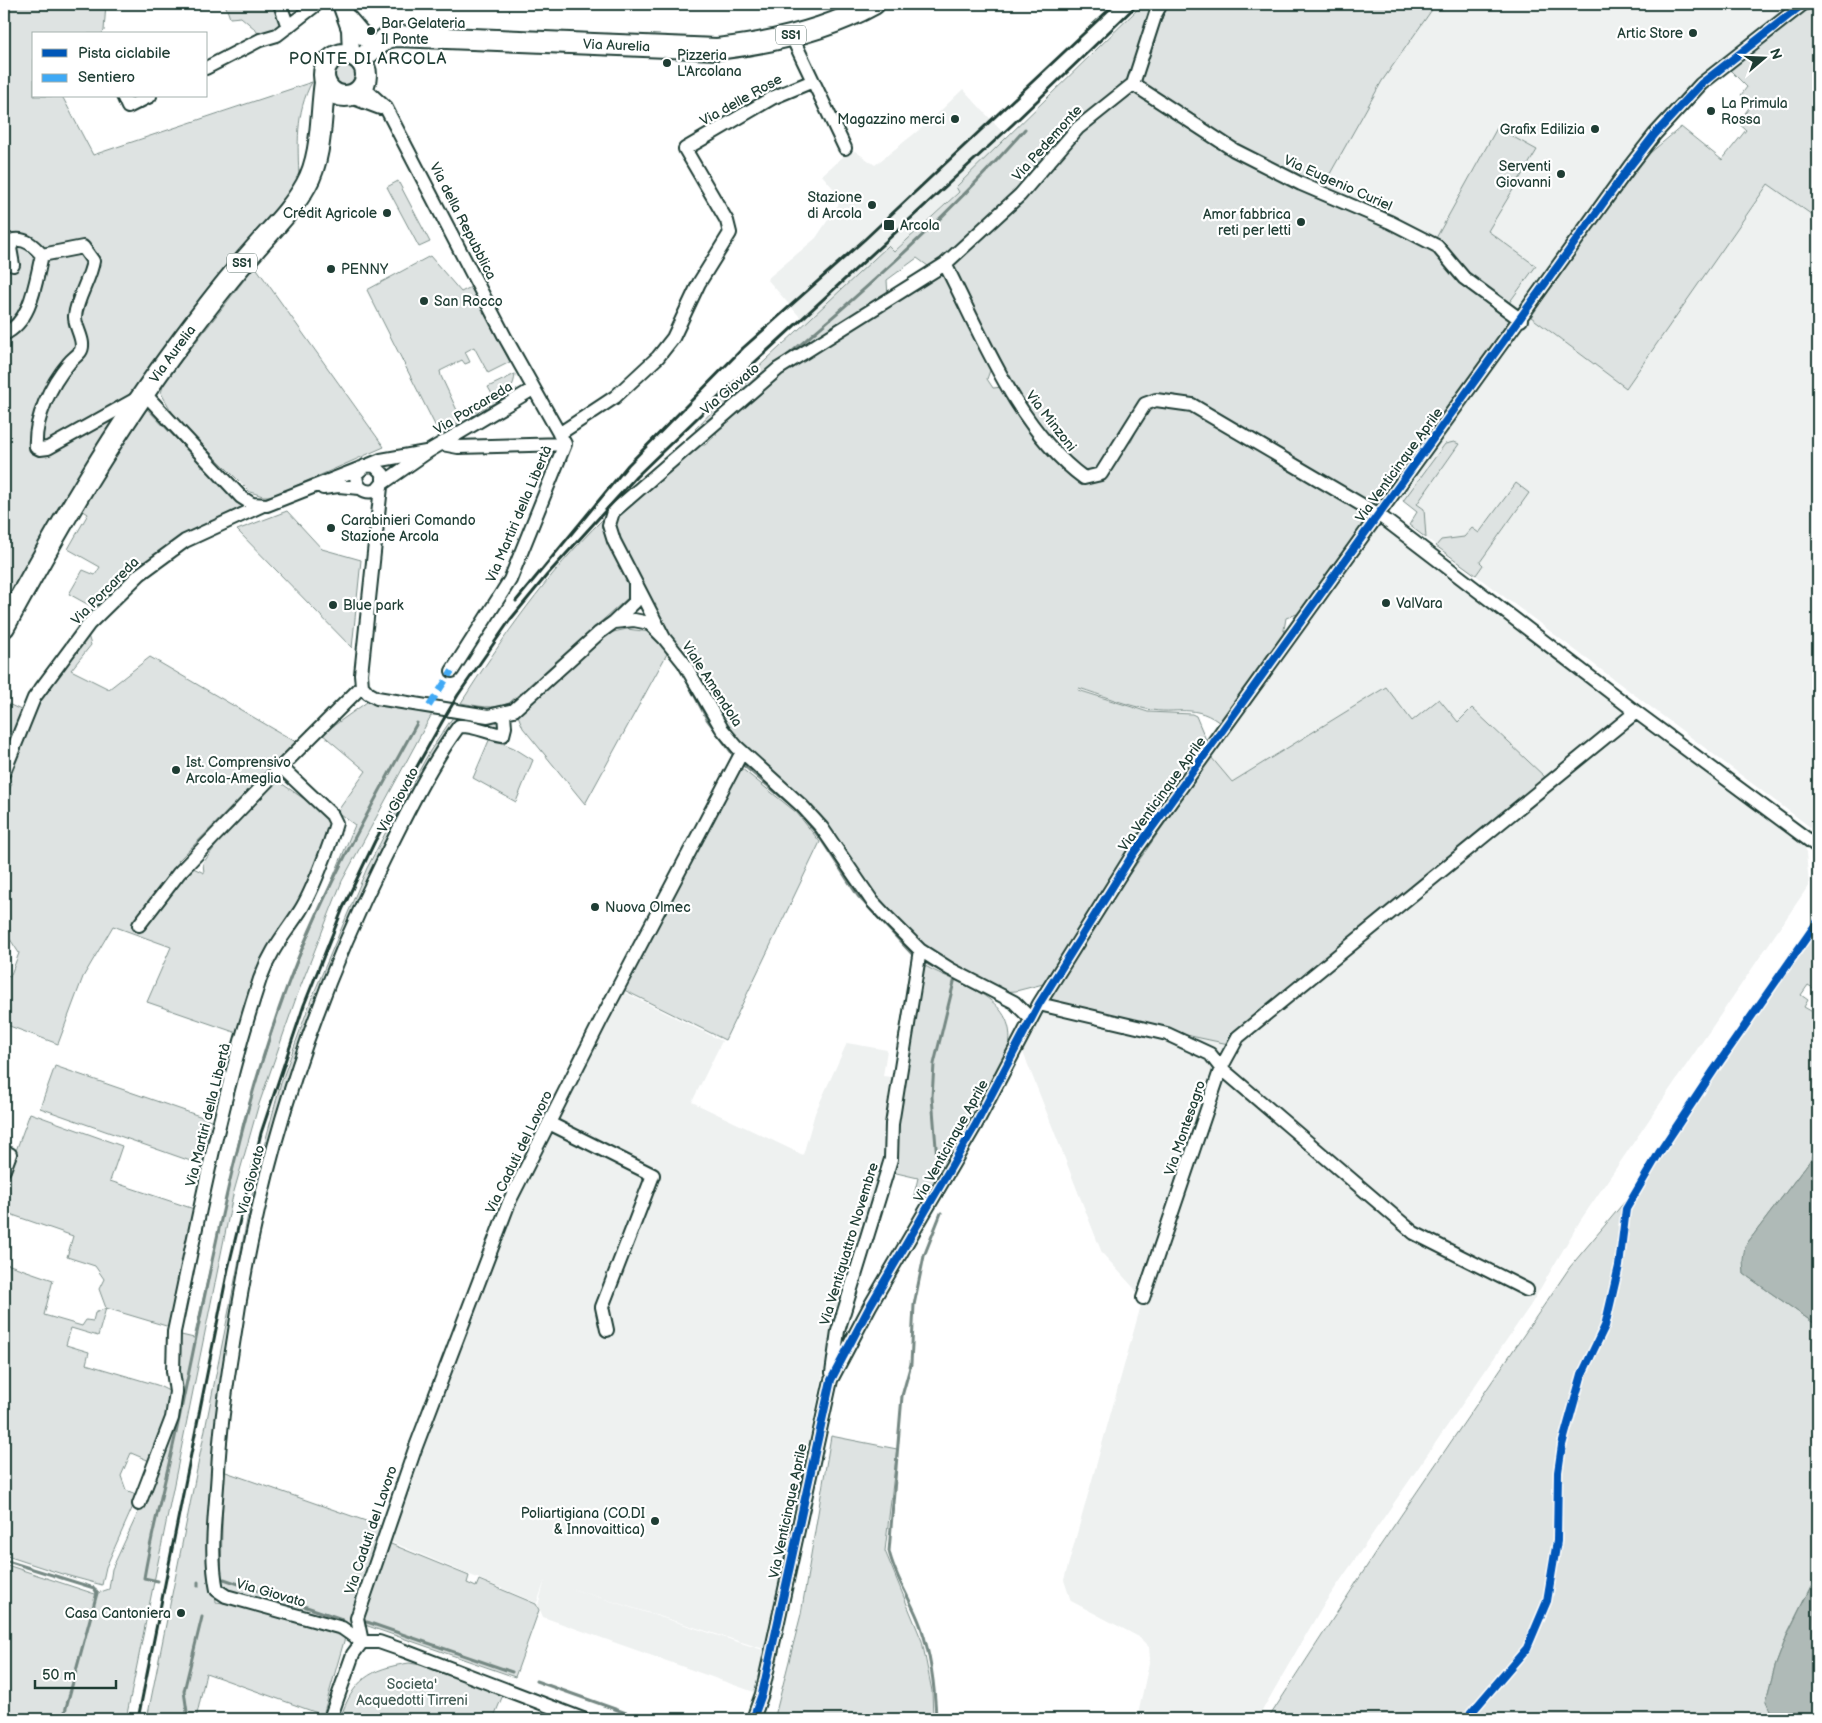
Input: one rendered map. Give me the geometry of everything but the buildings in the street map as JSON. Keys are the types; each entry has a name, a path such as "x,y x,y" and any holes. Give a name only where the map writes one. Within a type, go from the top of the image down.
{"main road":[{"name":"Via Aurelia","path":"386,38 412,36 534,40 717,49 748,46 791,35 848,17 874,4"},
{"name":"SS1","path":"350,56 366,39 386,38"},
{"name":"SS1","path":"325,82 326,66 386,38"},
{"path":"325,82 332,91 351,93 366,73 350,56"},
{"name":"Via Aurelia","path":"4,628 52,539 145,394 203,312 291,209 307,184 316,156 325,82"},
{"name":"SS1","path":"321,125 351,93"}],"street":[{"path":"280,4 288,27"},
{"path":"208,67 260,40 277,35 316,4"},
{"path":"1133,84 1156,13 1162,4"},
{"name":"Via Venticinque Aprile","path":"753,1719 762,1694 831,1380 870,1306 976,1126 1039,1004 1133,854 1566,254 1655,134 1701,84 1752,36 1803,4"},
{"path":"343,10 366,39"},
{"path":"343,10 350,29 350,56"},
{"path":"791,35 845,148"},
{"name":"Via delle Rose","path":"562,439 615,397 658,357 673,338 713,259 728,238 731,228 685,148 772,98 813,81"},
{"name":"Via Pedemonte","path":"945,264 1020,195 1078,128 1133,84"},
{"name":"Via Eugenio Curiel","path":"1133,84 1234,150 1301,184 1390,222 1437,246 1464,278 1520,320"},
{"path":"351,93 391,116"},
{"name":"Via della Repubblica","path":"351,93 386,108 391,116 533,389 562,439"},
{"path":"125,98 128,107 146,98"},
{"path":"13,265 10,248 14,240 22,239 35,247 42,255"},
{"path":"42,255 83,247 93,261 75,316 82,345 80,352 69,362 46,403 37,424 36,446 40,449 48,448 145,394 241,496 252,504 261,506"},
{"path":"4,334 11,331 22,320 31,297 42,255"},
{"name":"Via Minzoni","path":"945,264 1010,394 1064,464 1084,478 1101,474 1146,404 1156,400 1174,401 1192,405 1379,515"},
{"name":"Via Giovato","path":"664,638 614,542 609,525 610,518 621,503 778,369 945,264"},
{"name":"Via Porcareda","path":"429,451 533,389"},
{"path":"442,444 458,447 562,439"},
{"name":"Via Martiri della Libertà","path":"452,671 510,580 562,439"},
{"path":"306,490 381,460 429,451"},
{"path":"306,490 339,486 377,490 429,451"},
{"path":"365,466 381,470 382,485 380,510 376,523 361,674 362,686 368,693 377,698 488,716 504,714 514,710 635,602 636,584"},
{"path":"365,466 356,478 363,490 376,523"},
{"name":"Via Porcareda","path":"4,772 34,698 89,624 140,574 185,541 261,506 306,490"},
{"path":"1379,515 1636,712 1818,847"},
{"name":"Viale Amendola","path":"614,622 634,620 649,624 664,638 684,663 739,758 802,806 822,828 872,901 918,958 950,969 1014,1002 1031,1019"},
{"path":"139,925 179,873 362,686"},
{"path":"1527,1290 1414,1234 1221,1068 1238,1037 1636,712"},
{"name":"Via Giovato","path":"362,1642 342,1628 226,1596 217,1590 214,1529 219,1439 241,1289 262,1188 294,1082 323,997 356,914 404,818 444,746 459,726 472,725 490,734 503,736 506,727 504,714"},
{"name":"Via Caduti del Lavoro","path":"362,1642 357,1618 415,1449 510,1200 548,1123 739,758"},
{"name":"Via Martiri della Libertà","path":"139,1504 172,1418 176,1392 172,1356 174,1332 226,1096 240,1047 266,964 281,935 301,910 336,826 336,819 281,767"},
{"name":"Via Ventiquattro Novembre","path":"831,1380 838,1331 891,1159 892,1124 918,958"},
{"name":"Via Montesagro","path":"1039,1004 1167,1034 1210,1054 1221,1068 1143,1298"},
{"path":"548,1123 653,1175 602,1307 607,1330"},
{"path":"4,1170 10,1154"},
{"path":"330,1719 353,1654 362,1642 379,1642 402,1650 583,1719"}],"shaded area":[{"path":"1436,4 1794,4 1699,80 1519,316 1322,188 1382,81"},
{"name":"Arcola","path":"963,89 1007,137 956,188 959,191 893,253 888,247 806,324 767,279 816,238 842,199 822,175 844,156 855,151 875,165 929,122"},
{"path":"1768,183 1818,219 1818,833 1409,525 1417,512 1397,496 1531,317 1626,387"},
{"path":"1379,520 1805,842 1809,885 1580,1221 1530,1306 1322,1607 1259,1716 1264,1719 1137,1719 1150,1659 1149,1647 1139,1637 1071,1601 1064,1580 1143,1298 1102,1253 1019,1042 1039,1004 1238,1046 1471,708 1458,722 1412,721 1394,698 1256,767 1232,782 1211,757"},
{"path":"620,990 722,1041 692,1102 803,1155 815,1113 847,1043 887,1050 883,1076 891,1077 883,1139 887,1140 889,1159 832,1332 767,1650 557,1584 766,1651 754,1692 543,1617 538,1605 545,1580 537,1603 387,1540 488,1263"},
{"path":"1818,1150 1818,1326 1744,1274 1743,1260 1745,1246"},
{"path":"1818,1572 1818,1719 1774,1719 1766,1701 1775,1667 1788,1633"}],"green space":[{"path":"4,4 106,4 103,32 32,32 32,98 63,98 93,155 312,82 300,117 298,142 299,179 4,613"},
{"path":"225,4 277,4 286,25 261,38 255,29 241,17 230,18"},
{"path":"1143,4 1157,4 1130,82 1018,193 948,258 928,266 917,258 887,280 888,297 699,433 695,429 726,397 731,397 750,379 751,374 888,246 894,252 959,192 956,187"},
{"path":"1167,4 1436,4 1382,81 1322,188 1236,148 1143,87 1143,65 1148,43 1156,22"},
{"path":"1811,4 1818,4 1818,219 1768,184 1626,388 1531,317 1582,242 1650,153 1681,127 1722,160 1746,130 1738,123 1751,105 1741,95 1747,87 1728,68"},
{"path":"349,55 356,58 362,64 365,75 364,83 356,92 349,95 341,95 334,92 326,83 325,71 328,64 337,56"},
{"path":"1133,86 1233,151 1435,251 1517,320 1379,512 1192,403 1156,398 1101,472 1084,476 1011,393 947,265 1079,129"},
{"path":"1497,128 1537,150 1488,231 1536,266 1506,307 1466,276 1435,240"},
{"path":"398,181 430,242 419,247 387,187"},
{"name":"San Rocco","path":"430,256 461,292 471,287 510,362 488,373 474,347 465,352 470,362 465,364 462,360 440,371 462,421 439,433 367,290"},
{"path":"255,266 384,447 273,496 263,496 250,492 173,414 161,393 164,383"},
{"path":"945,266 993,362 987,379 993,388 1004,387 1083,480 1102,475 1122,444 1131,442 1135,434 1133,426 1147,405 1191,406 1377,515 1303,619 1297,614 1286,618 1281,648 1224,726 1213,718 1195,711 1157,711 1146,709 1079,688 1078,690 1148,712 1192,714 1196,716 1209,747 1051,982 1016,991 999,992 951,968 888,916 823,827 738,746 637,583 611,519 691,445 705,445 716,435 718,422 754,391"},
{"path":"515,374 514,382 505,395 470,415 467,408 493,396 488,387"},
{"path":"146,408 244,509 96,609 69,594 83,570 95,575 100,567 68,549 88,514 79,508"},
{"path":"1454,442 1459,444 1417,504 1424,509 1426,538 1409,525 1417,512 1403,501 1445,444"},
{"path":"1516,483 1529,493 1480,562 1483,565 1476,575 1436,546 1441,540 1464,537 1472,528 1479,533"},
{"name":"Blue park","path":"287,511 322,549 361,560 352,648 237,530"},
{"path":"603,519 608,538 631,580 630,596 509,703 491,707 461,703 527,607 563,562"},
{"path":"627,629 650,632 668,652 585,804 523,728 517,713 609,633"},
{"path":"87,632 91,645 71,670 109,689 150,657 296,742 178,861 204,873 203,863 223,836 275,779 332,818 315,871 237,1033 147,1002 171,947 113,926 83,977 58,1044 4,1024 4,975 10,977 19,953 4,930 4,789 9,791 12,783 4,780 24,736 36,698"},
{"path":"1386,687 1412,721 1439,699 1458,722 1472,708 1546,778 1238,1046 1039,1004 1211,757 1232,782"},
{"path":"4,702 23,711 15,733 4,729"},
{"path":"367,702 433,712 342,881 296,998 258,1107 233,1195 126,1719 4,1719 4,1564 95,1594 109,1589 112,1569 142,1504 176,1418 177,1334 194,1338 243,1122 285,992 355,825 337,812 366,771 322,734"},
{"path":"453,717 499,721 502,729 459,724 334,960 238,1288 212,1547 216,1602 254,1607 346,1634 323,1715 206,1673 196,1719 147,1719 255,1180 280,1086 311,1000 367,868 430,751"},
{"path":"490,738 514,748 533,760 516,802 473,778"},
{"path":"741,768 797,813 820,842 725,1040 622,989"},
{"path":"1818,921 1818,991 1808,985 1801,995 1808,1000 1804,1007 1818,1015 1818,1150 1745,1246 1744,1274 1818,1326 1818,1572 1788,1632 1775,1667 1766,1701 1774,1719 1268,1719 1378,1549 1570,1267 1642,1181 1714,1070"},
{"path":"920,963 981,994 1004,1015 1009,1030 1009,1048 947,1168 921,1201 913,1199 918,1178 892,1172 895,1124"},
{"path":"55,1066 214,1121 199,1164 40,1108"},
{"path":"30,1113 122,1146 110,1181 197,1210 173,1328 106,1308 99,1289 104,1279 95,1266 67,1257 73,1236 4,1212 4,1183"},
{"path":"4,1263 53,1280 44,1315 82,1326 86,1320 93,1321 95,1313 106,1308 98,1336 71,1328 66,1345 89,1352 86,1364 157,1385 173,1393 170,1411 152,1462 131,1453 121,1476 126,1490 138,1495 106,1567 102,1585 4,1555"},
{"path":"831,1436 897,1449 885,1551 922,1641 932,1691 933,1719 782,1719 775,1716 801,1614"},
{"path":"223,1471 383,1527 351,1626 225,1591 221,1584"},
{"path":"386,1542 469,1576 467,1583 476,1587 479,1580 536,1604 539,1610 515,1677 362,1624 360,1617"},
{"name":"Societa' Acquedotti Tirreni","path":"409,1663 434,1667 503,1695 493,1719 340,1719 351,1695 364,1679 383,1669"}],"waterway":[{"path":"787,356 910,247 969,189 1025,129"},
{"path":"687,681 707,719 735,757"},
{"path":"158,1581 144,1578 224,1204 251,1097 285,992 313,923 363,822 417,723"},
{"path":"741,763 798,811 821,839 858,896 914,956"},
{"path":"922,961 955,978 934,1064 932,1097 938,1172"},
{"path":"936,1719 932,1673 924,1638 917,1617 895,1571 889,1551 902,1396 911,1364 914,1305 924,1256 941,1213"},
{"path":"4,1560 94,1588 97,1593 63,1719"},
{"path":"224,1579 342,1619"},
{"path":"188,1719 184,1691 202,1617"},
{"path":"367,1622 512,1672"},
{"path":"536,1681 643,1719"}],"railway":[{"path":"516,601 628,465 743,348 864,240 1115,4"},
{"path":"138,1719 228,1269 261,1133 304,1005 343,908 375,841 442,722 458,695 510,620 547,575 636,477 754,363 1012,125 1138,4"}],"marked path":[{"path":"429,706 452,671"}],"cycle path":[{"path":"753,1719 762,1694 831,1380 870,1306 975,1126 1039,1004 1133,854 1630,166 1655,134 1701,84 1803,4"},
{"path":"1466,1719 1527,1648 1547,1601 1557,1541 1558,1472 1562,1445 1582,1374 1605,1326 1619,1266 1626,1209 1659,1153 1714,1070 1818,921"}],"place":[{"name":"Bar Gelateria Il Ponte","path":"371,31"},
{"name":"Artic Store","path":"1693,33"},
{"name":"Pizzeria L'Arcolana","path":"667,63"},
{"name":"La Primula Rossa","path":"1711,111"},
{"name":"Magazzino merci","path":"955,119"},
{"name":"Grafix Edilizia","path":"1595,129"},
{"name":"Serventi Giovanni","path":"1561,174"},
{"name":"Stazione di Arcola","path":"872,205"},
{"name":"Crédit Agricole","path":"387,213"},
{"name":"Amor fabbrica reti per letti","path":"1301,222"},
{"name":"Arcola","path":"889,225"},
{"name":"PENNY","path":"331,269"},
{"name":"San Rocco","path":"424,301"},
{"name":"Carabinieri Comando Stazione Arcola","path":"331,528"},
{"name":"ValVara","path":"1386,603"},
{"name":"Blue park","path":"333,605"},
{"name":"Ist. Comprensivo Arcola-Ameglia","path":"176,770"},
{"name":"Nuova Olmec","path":"595,907"},
{"name":"Poliartigiana (CO.DI & Innovaittica)","path":"655,1521"},
{"name":"Casa Cantoniera","path":"181,1613"}],"district":[{"name":"PONTE DI ARCOLA","path":"368,59"}]}
